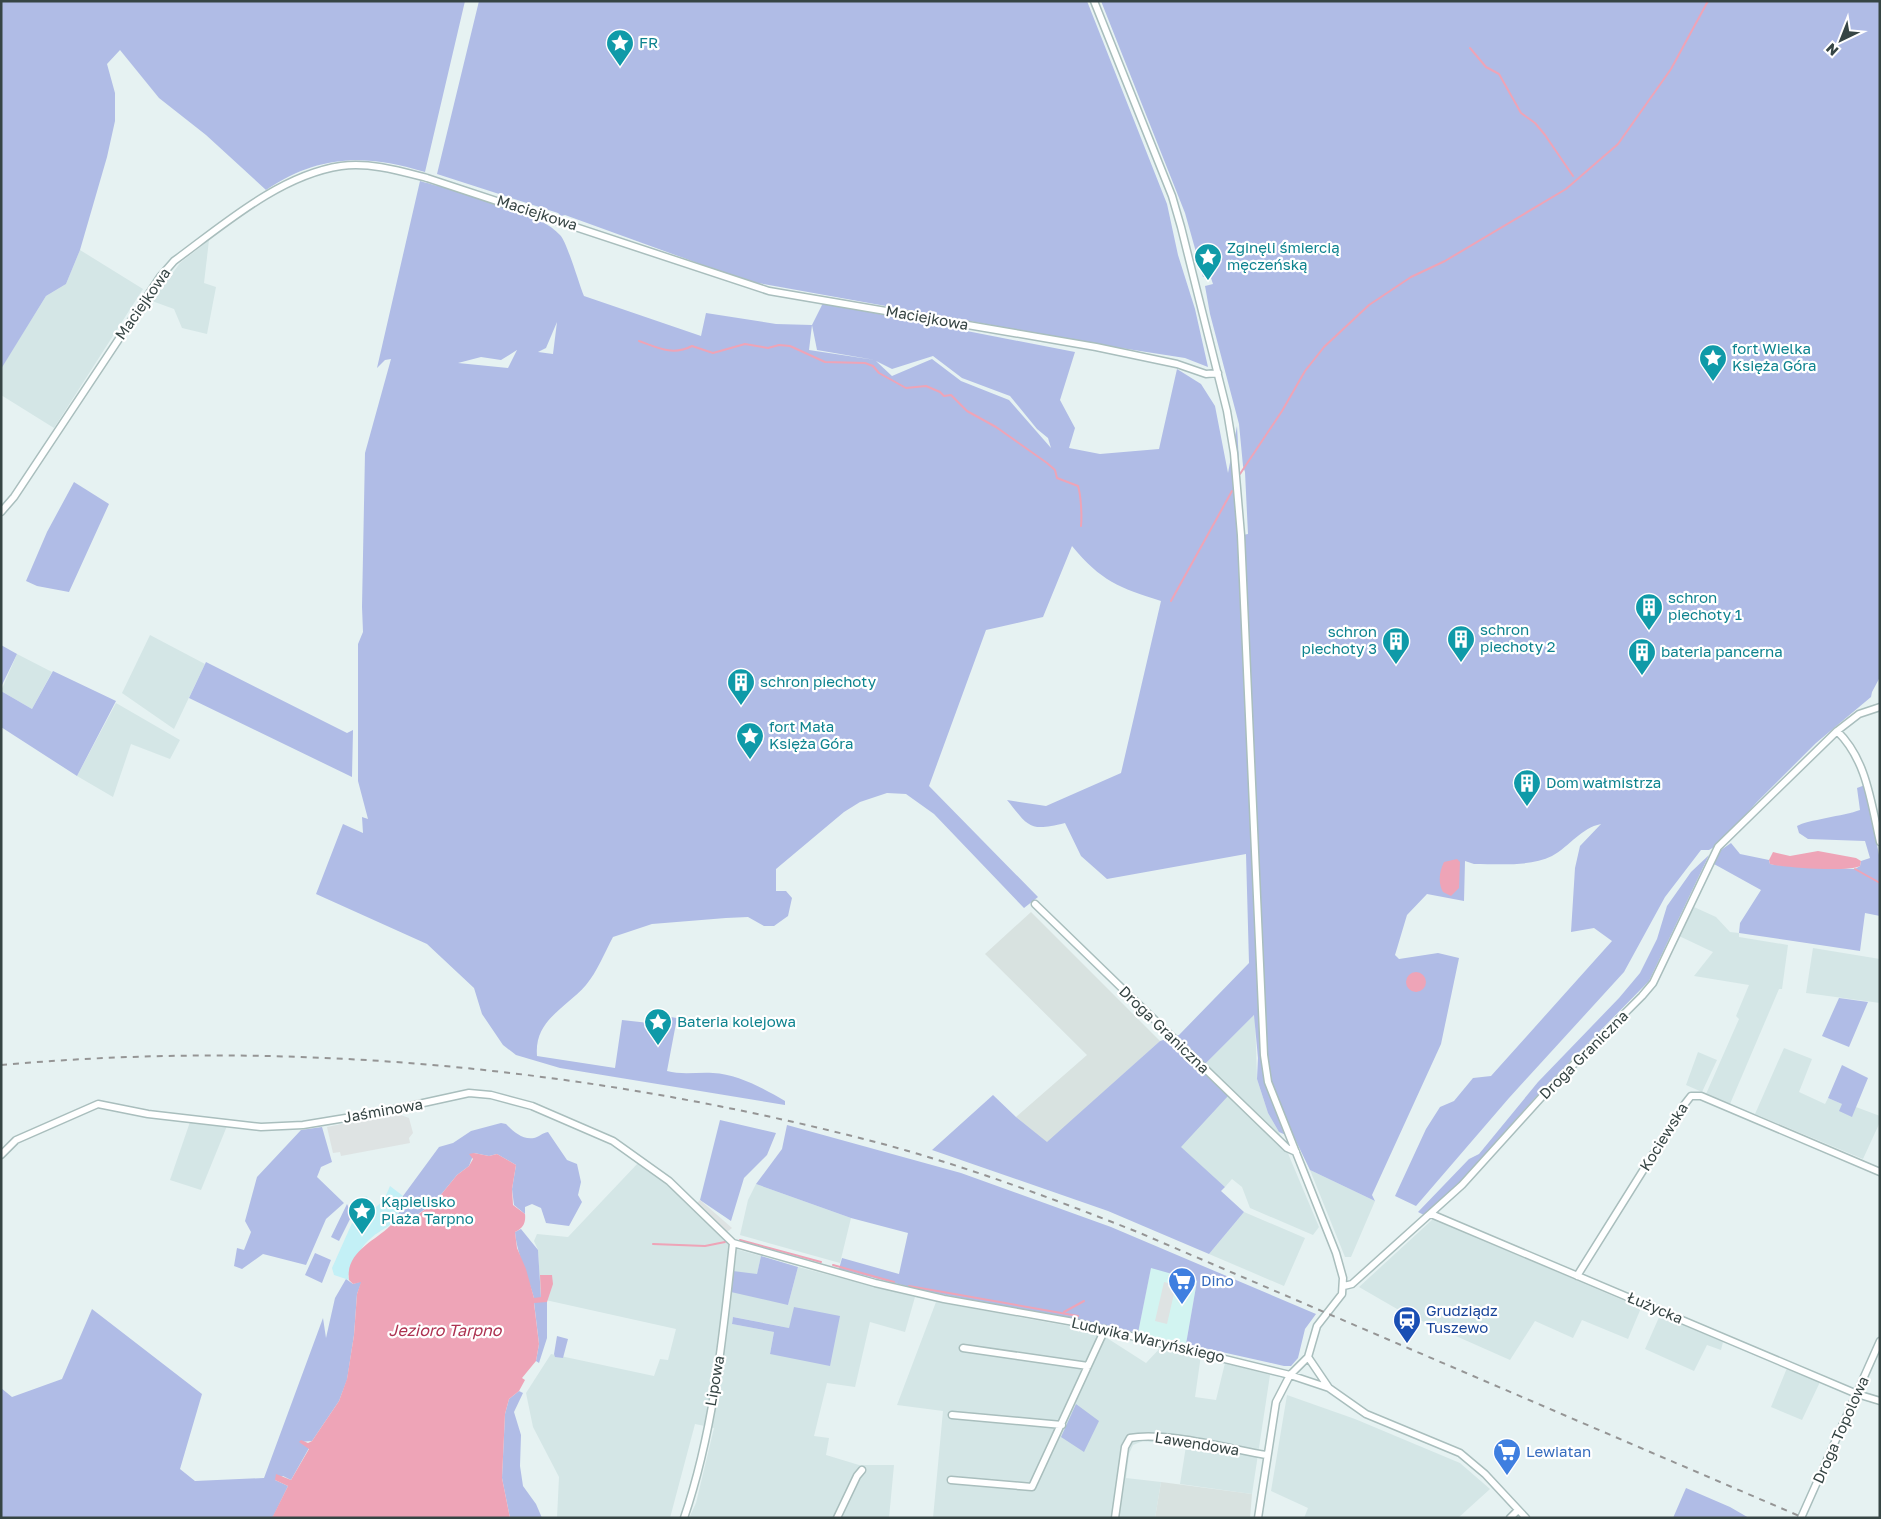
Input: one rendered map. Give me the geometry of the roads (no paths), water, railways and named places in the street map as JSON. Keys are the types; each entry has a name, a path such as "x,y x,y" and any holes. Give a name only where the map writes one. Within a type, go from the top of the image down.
{"street":[{"path":"1094,1 1172,196 1218,373 1232,438 1241,535 1264,1055 1268,1082 1336,1253 1344,1286"},
{"name":"Maciejkowa","path":"1,512 14,497 160,277 174,261 285,184 309,174 342,166 390,168 427,178 769,291 1096,347 1177,364 1206,374 1218,373"},
{"name":"Droga Graniczna","path":"1258,1518 1266,1456 1276,1402 1290,1375 1308,1357 1317,1326 1340,1298 1344,1286 1352,1284 1462,1184 1548,1090 1642,996 1653,983 1718,847 1837,732 1860,714 1880,707"},
{"path":"1837,732 1847,741 1865,777 1880,842"},
{"name":"Droga Graniczna","path":"1035,904 1280,1141 1296,1152"},
{"name":"Jaśminowa","path":"1,1154 16,1140 98,1104 148,1114 261,1127 323,1122 401,1109 469,1094 491,1095 532,1106 613,1141 670,1181 733,1243"},
{"name":"Kociewska","path":"1578,1276 1679,1113 1692,1096 1701,1096 1880,1172"},
{"name":"Łużycka","path":"1431,1214 1857,1394 1880,1401"},
{"name":"Ludwika Waryńskiego","path":"733,1243 826,1270 944,1299 1105,1329 1290,1375 1329,1388 1366,1414 1460,1453 1485,1474 1526,1518"},
{"name":"Lipowa","path":"684,1518 702,1453 711,1406 724,1327 733,1243"},
{"path":"951,1480 1032,1487 1105,1329"},
{"name":"Droga Topolowa","path":"1801,1518 1880,1341"},
{"path":"963,1348 1088,1366"},
{"path":"1308,1357 1329,1388"},
{"path":"952,1415 1062,1425"},
{"name":"Lawendowa","path":"1115,1518 1125,1447 1130,1438 1142,1436 1168,1438 1266,1456"},
{"path":"837,1518 857,1476 862,1470"},
{"path":"1510,1518 1518,1510"}],"water":[{"path":"1818,851 1856,858 1861,861 1860,866 1843,869 1802,868 1770,864 1769,860 1773,852 1790,856"},
{"path":"1457,859 1460,862 1459,888 1451,896 1443,892 1440,885 1440,874 1444,862"},
{"path":"1416,972 1423,975 1426,982 1423,989 1416,992 1409,989 1406,982 1409,975"},
{"name":"Jezioro Tarpno","path":"469,1154 489,1156 497,1154 516,1165 512,1189 513,1205 525,1214 523,1225 515,1232 517,1248 526,1269 534,1298 541,1297 540,1275 552,1275 553,1284 547,1302 534,1303 539,1344 536,1361 522,1378 525,1380 519,1391 509,1399 505,1414 502,1478 510,1518 270,1518 273,1516 288,1486 275,1480 276,1474 291,1480 309,1449 299,1442 301,1440 308,1443 312,1441 339,1401 347,1379 354,1335 357,1294 361,1282 353,1284 349,1280 349,1270 352,1262 362,1248 391,1225 400,1214 403,1214 408,1222 435,1202 457,1175 469,1166 473,1159"}],"waterway":[{"path":"1240,474 1282,411 1305,371 1324,347 1369,305 1411,277 1445,261 1566,189 1618,144 1671,69 1708,1"},
{"path":"1470,48 1486,67 1499,74 1521,113 1535,123 1545,135 1573,176"},
{"path":"639,341 672,351 692,346 713,353 745,344 768,348 779,345 790,346 825,362 865,363 873,366 879,373 906,388 926,386 940,392 944,396 951,395 967,411 996,427 1047,463 1055,470 1057,478 1078,486 1081,526"},
{"path":"1171,601 1232,491"},
{"path":"1855,869 1880,883"},
{"path":"740,1240 821,1262"},
{"path":"653,1244 705,1246 725,1242"},
{"path":"833,1265 894,1282"},
{"path":"909,1286 1078,1316"},
{"path":"1064,1312 1084,1301"}],"railway":[{"path":"1,1065 110,1058 219,1055 327,1058 436,1065 543,1077 651,1093 758,1114 864,1139 899,1148 1003,1182 1072,1206 1140,1233 1804,1518"}],"place":[{"name":"FR","path":"620,67"},
{"name":"Zginęli śmiercią męczeńską","path":"1208,281"},
{"name":"fort Wielka Księża Góra","path":"1713,382"},
{"name":"schron piechoty 1","path":"1649,631"},
{"name":"schron piechoty 2","path":"1461,663"},
{"name":"schron piechoty 3","path":"1396,665"},
{"name":"bateria pancerna","path":"1642,676"},
{"name":"schron piechoty","path":"741,706"},
{"name":"fort Mała Księża Góra","path":"750,760"},
{"name":"Dom wałmistrza","path":"1527,807"},
{"name":"Bateria kolejowa","path":"658,1046"},
{"name":"Kąpielisko Plaża Tarpno","path":"362,1235"},
{"name":"Dino","path":"1182,1305"},
{"name":"Grudziądz Tuszewo","path":"1407,1344"},
{"name":"Lewiatan","path":"1507,1476"}]}
